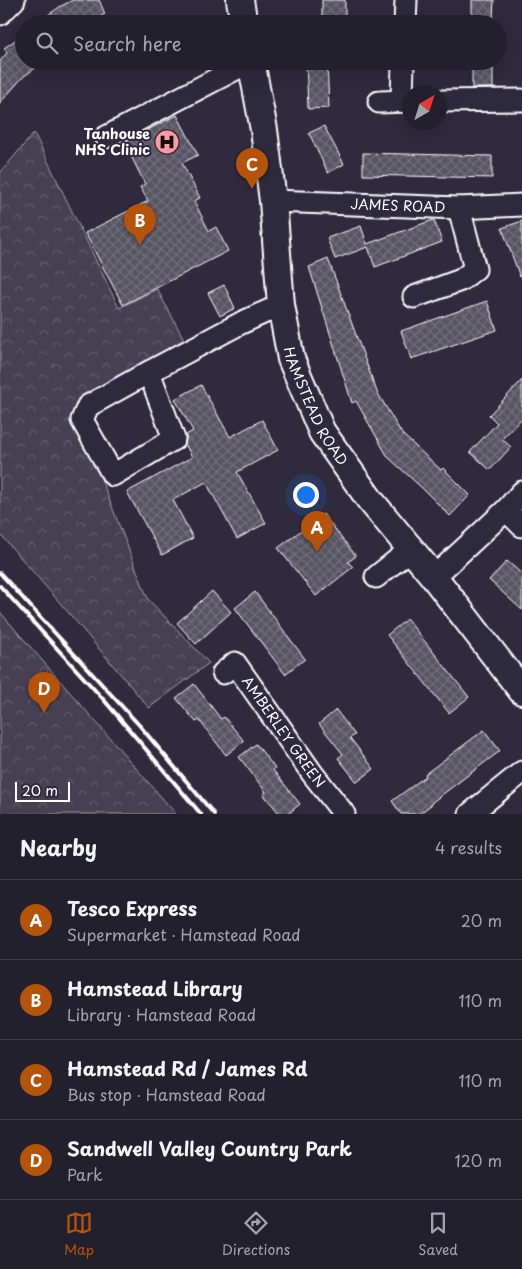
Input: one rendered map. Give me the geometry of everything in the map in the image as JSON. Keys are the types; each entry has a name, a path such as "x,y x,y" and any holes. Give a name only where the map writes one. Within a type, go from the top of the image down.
{"main road":[{"path":"240,0 242,15"},
{"name":"HAMSTEAD ROAD","path":"253,70 264,130 273,201 281,305 291,359 322,432 370,500 434,577 522,691"}],"street":[{"path":"0,14 14,0"},
{"path":"405,15 406,0"},
{"path":"106,137 234,70"},
{"path":"404,70 405,85"},
{"path":"447,101 522,100"},
{"path":"379,102 402,101"},
{"name":"JAMES ROAD","path":"273,201 459,208 522,205"},
{"path":"414,297 461,280 475,269 459,208"},
{"path":"148,372 174,439 113,475 82,420 88,406 148,372 241,323 281,305"},
{"path":"434,577 506,510 522,492"},
{"path":"506,510 522,526"},
{"path":"376,577 411,549"},
{"name":"AMBERLEY GREEN","path":"223,673 235,663 312,773 344,814"},
{"path":"470,814 522,772"}],"green space":[{"path":"34,133 119,308 157,289 187,345 77,417 148,599 209,663 149,708 0,534 0,173"},
{"path":"0,612 176,814 0,814"}],"building":[{"path":"73,0 99,0 105,14 48,15"},
{"path":"322,0 345,0 345,15 322,15"},
{"path":"472,0 494,0 493,15 472,15"},
{"path":"15,40 15,70 33,70 23,77 0,103 0,61 7,53 4,48"},
{"path":"306,70 327,70 329,108 308,109"},
{"path":"472,70 493,70 493,88 472,88"},
{"path":"177,115 198,155 182,163 200,198 194,201 209,231 216,227 228,251 123,305 85,233 148,201 140,187 145,184 124,142"},
{"path":"324,126 344,164 328,173 309,133"},
{"path":"363,153 492,156 492,178 363,175"},
{"path":"434,220 442,242 375,267 368,247 335,259 327,238 361,226 367,244"},
{"path":"522,221 522,276 520,277 502,228"},
{"path":"328,259 377,392 402,434 441,470 443,468 470,495 450,516 388,457 356,401 352,403 309,267"},
{"path":"224,285 235,308 220,316 208,293"},
{"path":"487,301 497,330 411,359 401,331"},
{"path":"522,380 522,418 502,439 511,447 490,470 470,452 497,423 489,415"},
{"path":"201,385 230,437 262,420 278,450 237,472 266,523 237,539 206,482 173,500 193,538 162,555 127,492 192,457 185,444 186,435 193,431 175,399"},
{"path":"323,514 356,556 348,562 353,567 316,596 278,548"},
{"path":"507,561 522,574 522,610 489,580"},
{"path":"212,591 231,612 196,644 177,623"},
{"path":"255,592 305,659 285,674 235,608"},
{"path":"407,619 469,697 449,713 387,635"},
{"path":"194,684 221,719 224,717 244,741 226,755 199,720 196,722 176,698"},
{"path":"336,710 355,735 350,738 374,769 357,782 338,758 343,754 319,724"},
{"path":"484,730 500,751 419,814 401,814 392,801"},
{"path":"256,744 275,768 273,770 300,804 288,814 280,814 263,794 266,792 239,757"}],"railway":[{"path":"0,573 140,726 214,814"},
{"path":"0,586 104,700 201,814"}],"place":[{"name":"Tanhouse NHS Clinic","path":"167,142"},
{"name":"Hamstead Rd / James Rd","path":"252,189"},
{"name":"Hamstead Library","path":"140,245"},
{"name":"Tesco Express","path":"317,552"},
{"name":"Sandwell Valley Country Park","path":"44,713"}]}
